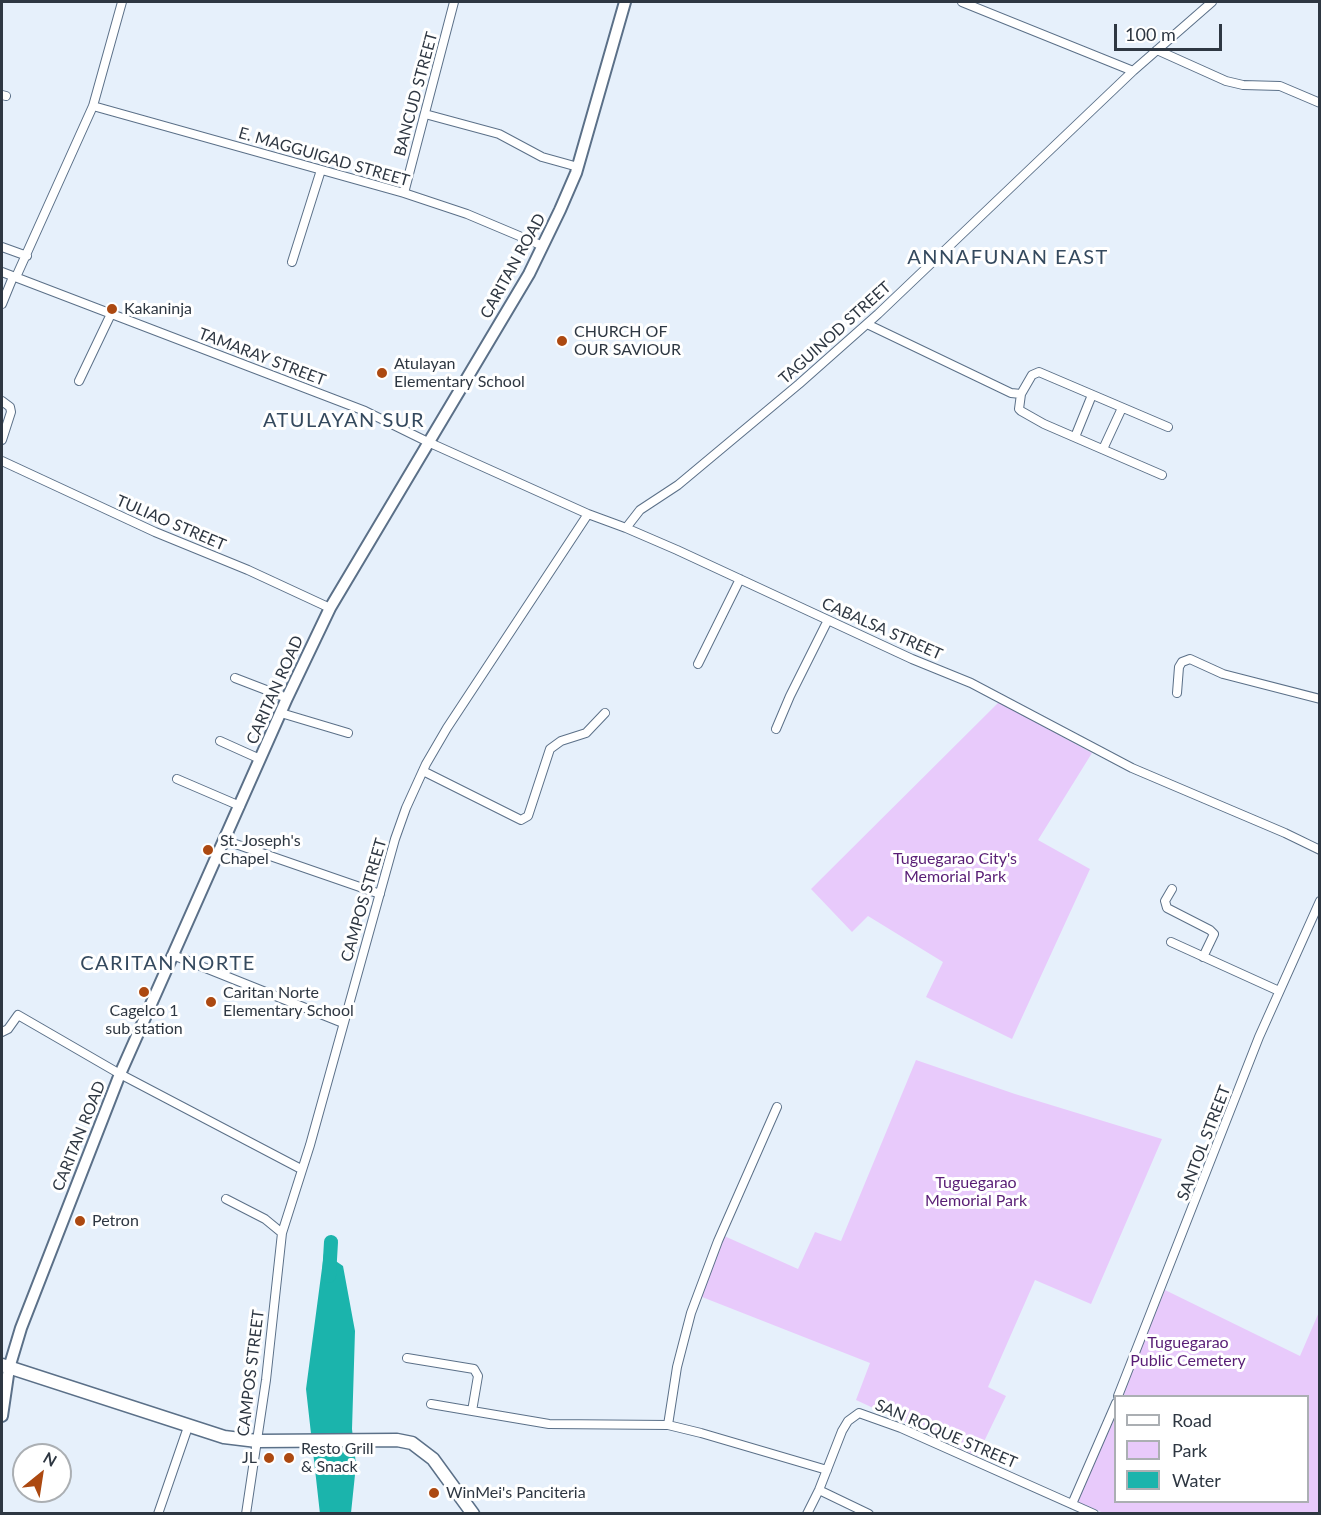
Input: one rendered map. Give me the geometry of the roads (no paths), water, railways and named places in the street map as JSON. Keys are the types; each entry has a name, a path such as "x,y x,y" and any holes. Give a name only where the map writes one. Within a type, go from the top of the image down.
{"highway":[{"path":"5,1366 224,1437 257,1441 412,1443 433,1459 473,1514"}],"main road":[{"name":"CARITAN ROAD","path":"2,1416 5,1366 120,1074 287,698 330,608 529,274 570,189 625,2"}],"street":[{"path":"2,304 27,256 93,106 122,2"},
{"name":"BANCUD STREET","path":"404,193 454,2"},
{"path":"962,2 1133,71"},
{"name":"TAGUINOD STREET","path":"626,528 640,510 678,484 800,384 867,324 1133,71 1212,2"},
{"path":"1157,50 1226,81 1243,85 1280,86 1320,103"},
{"name":"E. MAGGUIGAD STREET","path":"93,106 404,193 467,214 543,246"},
{"path":"425,114 499,134 542,157 578,167"},
{"path":"292,262 321,170"},
{"path":"2,247 27,256"},
{"name":"TAMARAY STREET","path":"2,273 348,404 428,442"},
{"path":"80,381 111,315"},
{"path":"867,324 1011,393 1022,394"},
{"path":"1161,475 1020,411 1022,394 1032,375 1037,372 1168,427"},
{"path":"1075,437 1092,395"},
{"path":"2,401 10,407 11,412 2,440"},
{"path":"1103,449 1122,408"},
{"name":"CABALSA STREET","path":"428,442 971,683 1132,768 1320,850"},
{"name":"TULIAO STREET","path":"2,461 155,532 248,570 330,608"},
{"name":"CAMPOS STREET","path":"246,1514 266,1380 282,1233 317,1120 406,808 447,728 588,514"},
{"path":"698,664 740,579"},
{"path":"776,729 828,620"},
{"path":"1177,693 1179,667 1185,660 1190,659 1223,674 1320,699"},
{"path":"234,678 287,698"},
{"path":"281,712 348,733"},
{"path":"423,771 521,820 528,816 550,748 561,741 586,733 605,713"},
{"path":"220,741 260,759"},
{"path":"177,779 240,806"},
{"path":"224,840 380,894"},
{"path":"1172,890 1165,902 1167,908 1214,934 1203,957"},
{"name":"SANTOL STREET","path":"1118,1395 1256,1045 1320,901"},
{"path":"1171,942 1279,991"},
{"path":"173,955 343,1023"},
{"path":"2,1032 8,1029 18,1015 120,1074 301,1169"},
{"path":"668,1425 677,1366 691,1313 718,1241 777,1107"},
{"path":"226,1199 265,1219 282,1233"},
{"path":"407,1358 474,1369 478,1376 472,1411"},
{"path":"431,1404 569,1426 668,1425 827,1470"},
{"path":"1072,1504 1114,1407"},
{"name":"SAN ROQUE STREET","path":"807,1514 842,1431 848,1421 859,1413 866,1414 1094,1514"},
{"path":"158,1514 188,1427"},
{"path":"819,1490 869,1514"}],"water":[{"path":"324,1253 343,1266 355,1331 352,1429 356,1465 351,1513 320,1514 306,1389"}],"waterway":[{"path":"329,1276 331,1242"}],"place":[{"name":"Kakaninja","path":"112,309"},
{"name":"CHURCH OF OUR SAVIOUR","path":"562,341"},
{"name":"Atulayan Elementary School","path":"382,373"},
{"name":"St. Joseph's Chapel","path":"208,850"},
{"name":"Cagelco 1 sub station","path":"144,992"},
{"name":"Caritan Norte Elementary School","path":"211,1002"},
{"name":"Petron","path":"80,1221"},
{"name":"JL","path":"269,1458"},
{"name":"Resto Grill & Snack","path":"289,1458"},
{"name":"WinMei's Panciteria","path":"434,1493"}],"district":[{"name":"ANNAFUNAN EAST","path":"1008,258"},
{"name":"ATULAYAN SUR","path":"344,421"},
{"name":"CARITAN NORTE","path":"168,964"}],"park label":[{"name":"Tuguegarao City's Memorial Park","path":"955,868"},
{"name":"Tuguegarao Memorial Park","path":"976,1192"},
{"name":"Tuguegarao Public Cemetery","path":"1188,1352"}]}
